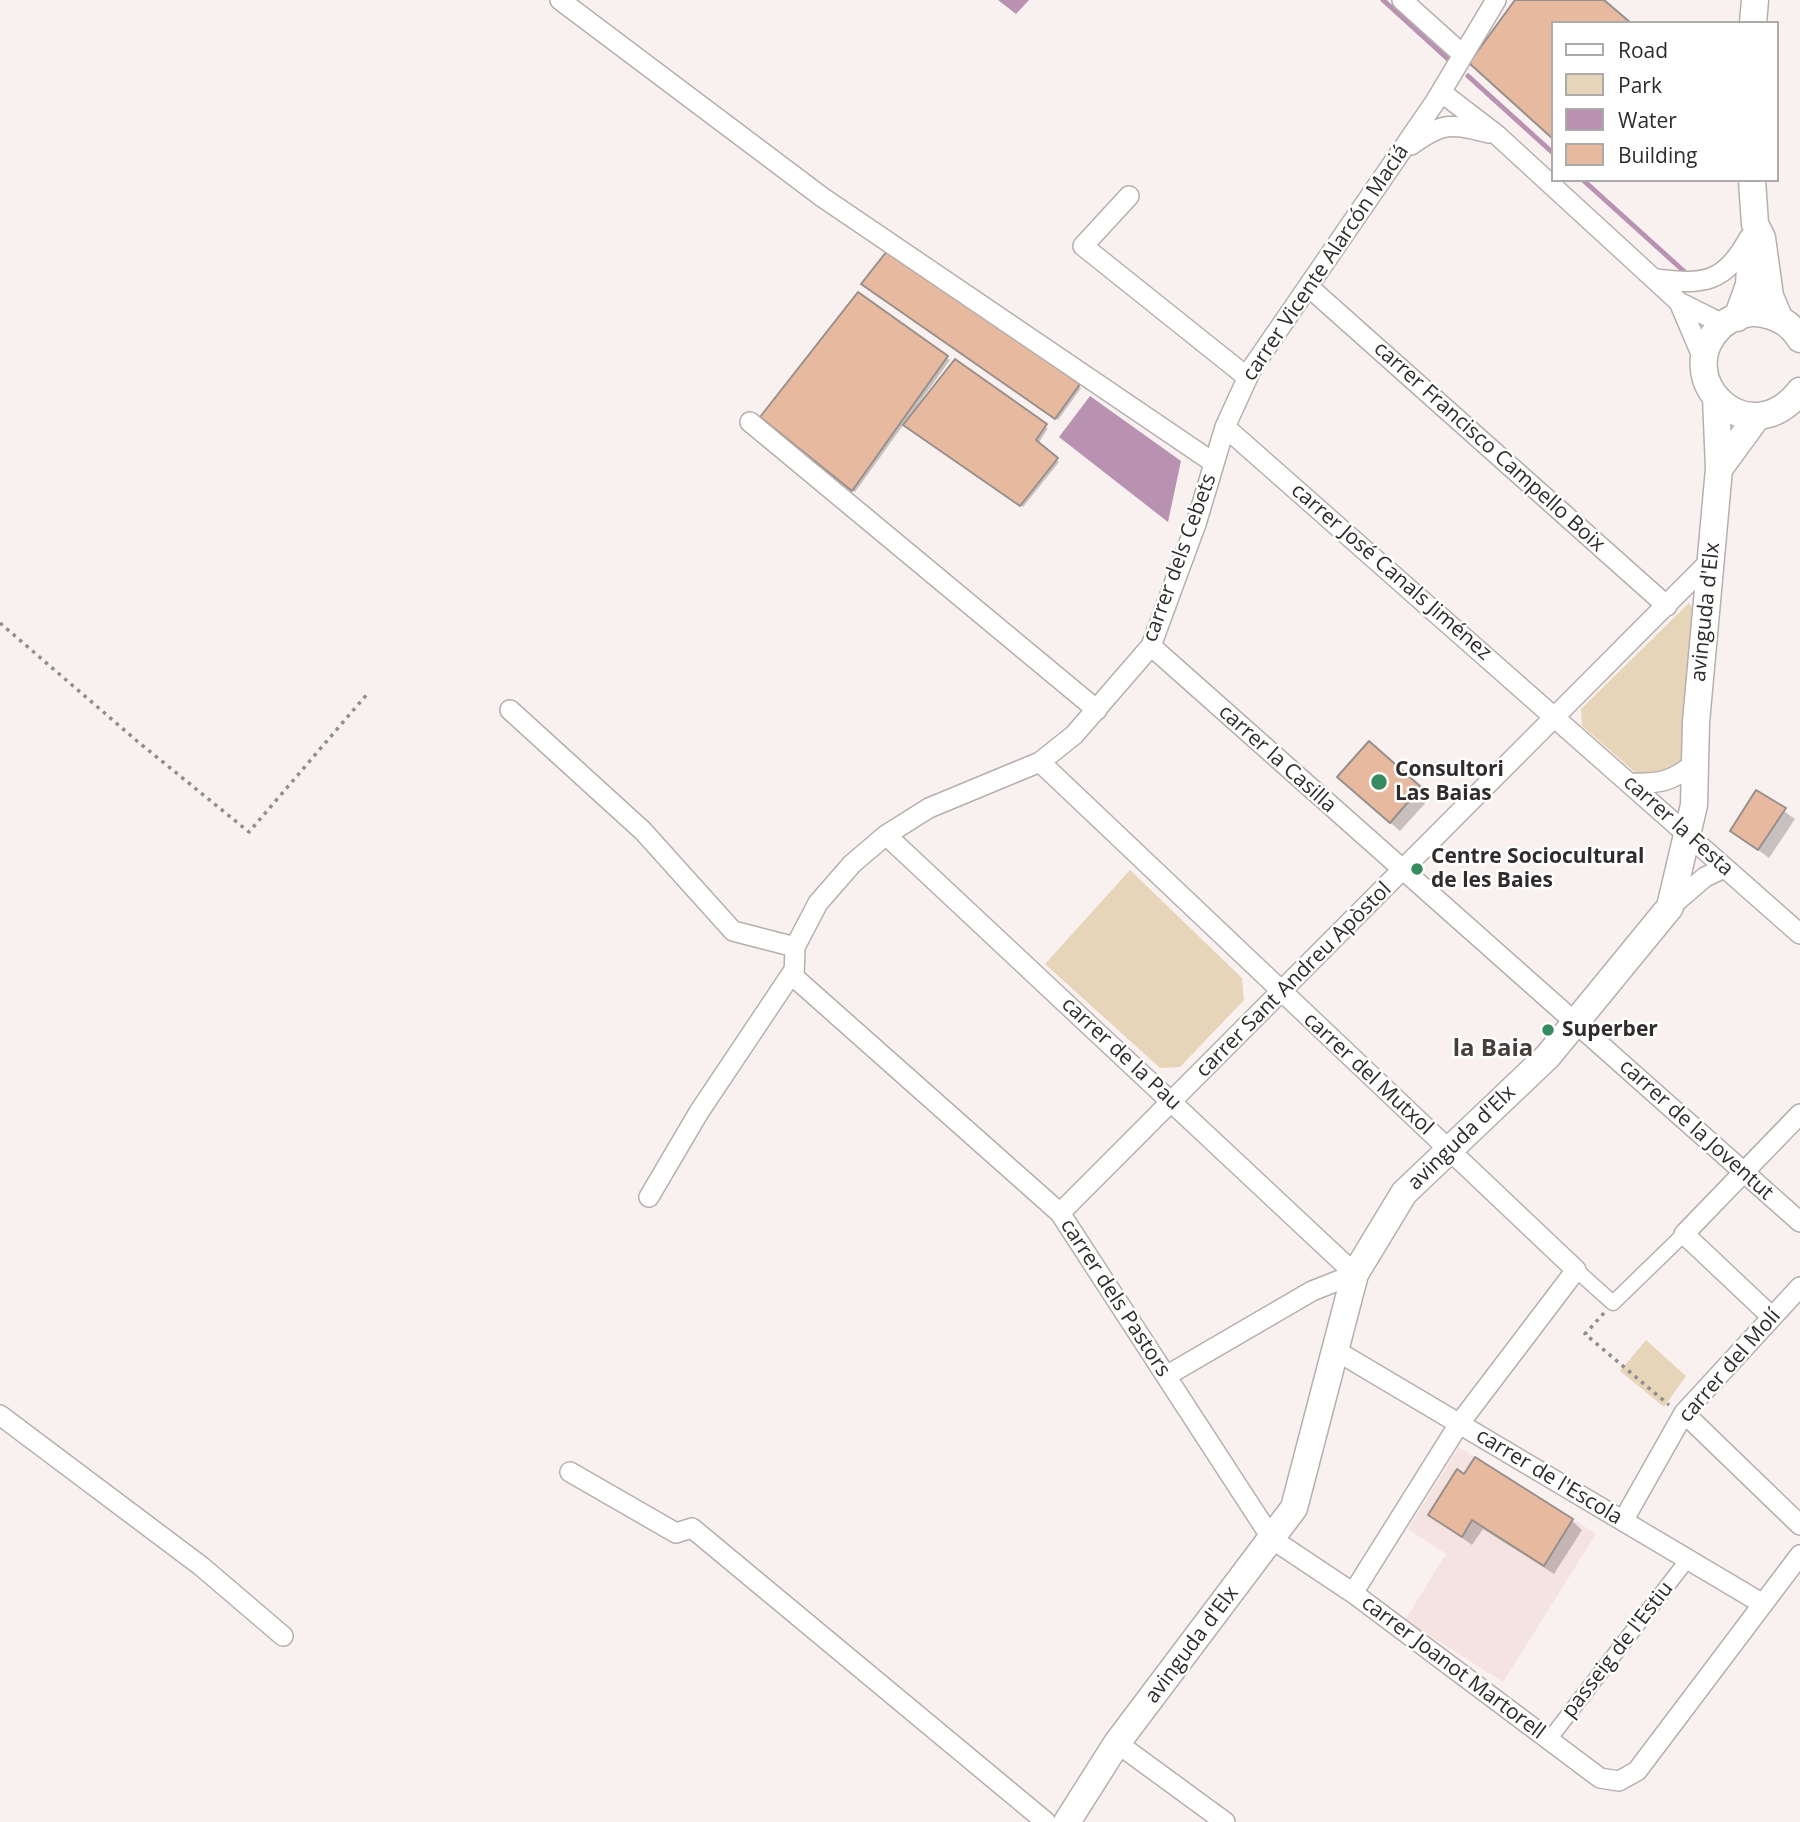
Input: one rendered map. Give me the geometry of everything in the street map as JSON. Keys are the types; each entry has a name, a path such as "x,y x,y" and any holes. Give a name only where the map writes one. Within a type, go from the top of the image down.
{"main road":[{"path":"1753,21 1755,0"},
{"path":"1705,363 1707,345 1730,321 1752,271 1752,182"},
{"path":"1753,231 1762,238 1770,296 1780,320 1800,339"},
{"path":"1730,321 1751,313 1780,320"},
{"name":"avinguda d'Elx","path":"1067,1822 1118,1743 1294,1508 1355,1274 1404,1193 1548,1056 1670,907 1694,805 1701,663 1718,469 1716,397 1704,371 1705,363"},
{"path":"1716,397 1727,409 1740,415 1758,417 1773,414 1789,405 1800,391"},
{"path":"1718,469 1758,417"}],"street":[{"path":"560,0 822,197 1214,463"},
{"path":"1402,0 1462,54"},
{"name":"carrer Vicente Alarcón Maciá","path":"1225,427 1247,377 1402,152 1496,0"},
{"path":"1438,97 1497,135 1656,279 1679,302 1705,363"},
{"path":"1402,152 1427,133 1454,124 1497,135"},
{"path":"1129,196 1083,246 1247,377"},
{"path":"1656,279 1690,284 1722,274 1740,256 1753,231"},
{"name":"carrer Francisco Campello Boix","path":"1310,288 1667,606"},
{"path":"1679,302 1730,321"},
{"path":"750,422 1097,710"},
{"name":"carrer dels Cebets","path":"794,974 794,947 818,903 852,864 886,835 929,808 1040,762 1074,735 1151,646 1225,427"},
{"name":"carrer José Canals Jiménez","path":"1225,427 1557,717"},
{"name":"carrer Sant Andreu Apòstol","path":"1060,1213 1712,559"},
{"name":"carrer la Casilla","path":"1151,646 1403,871"},
{"path":"510,710 643,831 733,932 794,947"},
{"name":"carrer la Festa","path":"1557,717 1688,837 1800,934"},
{"name":"carrer del Mutxol","path":"1040,762 1576,1270"},
{"path":"1629,783 1655,784 1676,778 1695,763"},
{"name":"carrer de la Pau","path":"886,835 1355,1274"},
{"path":"1670,907 1705,877 1724,868"},
{"name":"carrer de la Joventut","path":"1403,871 1800,1222"},
{"path":"649,1197 699,1112 794,974"},
{"name":"carrer dels Pastors","path":"794,974 1060,1213 1272,1539"},
{"path":"1353,1593 1459,1424 1576,1270 1615,1301 1800,1114"},
{"path":"1684,1234 1772,1317"},
{"path":"1166,1376 1312,1292 1355,1274"},
{"name":"carrer del Molí","path":"1623,1521 1689,1407 1800,1287"},
{"name":"carrer de l'Escola","path":"1335,1350 1763,1604"},
{"path":"1689,1407 1800,1525"},
{"path":"0,1415 201,1566 283,1636"},
{"path":"570,1472 676,1533 692,1528 1046,1822"},
{"name":"carrer Joanot Martorell","path":"1272,1539 1353,1593 1600,1779 1619,1781 1637,1771 1763,1604"},
{"path":"1763,1604 1800,1555"},
{"name":"passeig de l'Estiu","path":"1548,1741 1688,1559"},
{"path":"1118,1743 1225,1822"}],"path":[{"path":"0,623 137,741 249,832 368,693"},
{"path":"1615,1301 1585,1334 1670,1406 1683,1390 1689,1407"}],"shaded area":[{"path":"1459,1447 1596,1534 1503,1682 1405,1620 1446,1554 1408,1529"}],"green space":[{"path":"1689,603 1693,608 1682,767 1644,780 1582,726 1581,709"},
{"path":"1130,870 1242,978 1244,1000 1180,1067 1160,1068 1045,964"},
{"path":"1646,1340 1686,1376 1664,1407 1620,1371"}],"water":[{"path":"998,0 1029,0 1016,14"},
{"path":"1090,396 1181,461 1168,522 1059,437"}],"building":[{"path":"1515,0 1604,0 1629,21 1552,21 1552,138 1469,63"},
{"path":"887,251 1080,384 1055,419 861,284"},
{"path":"858,292 948,356 852,491 760,417"},
{"path":"955,359 1047,424 1036,440 1058,458 1020,506 903,425"},
{"name":"Consultori Las Baias","path":"1369,741 1421,787 1390,823 1337,777"},
{"path":"1756,790 1786,808 1758,850 1730,831"},
{"path":"1475,1457 1573,1519 1544,1566 1472,1520 1462,1537 1428,1515 1457,1469 1464,1474"}],"waterway":[{"path":"1383,0 1449,60"},
{"path":"1468,76 1552,152"},
{"path":"1585,182 1687,274"}],"place":[{"name":"Consultori Las Baias","path":"1379,782"},
{"name":"Centre Sociocultural de les Baies","path":"1417,869"},
{"name":"Superber","path":"1548,1030"}],"district":[{"name":"la Baia","path":"1493,1049"}]}
